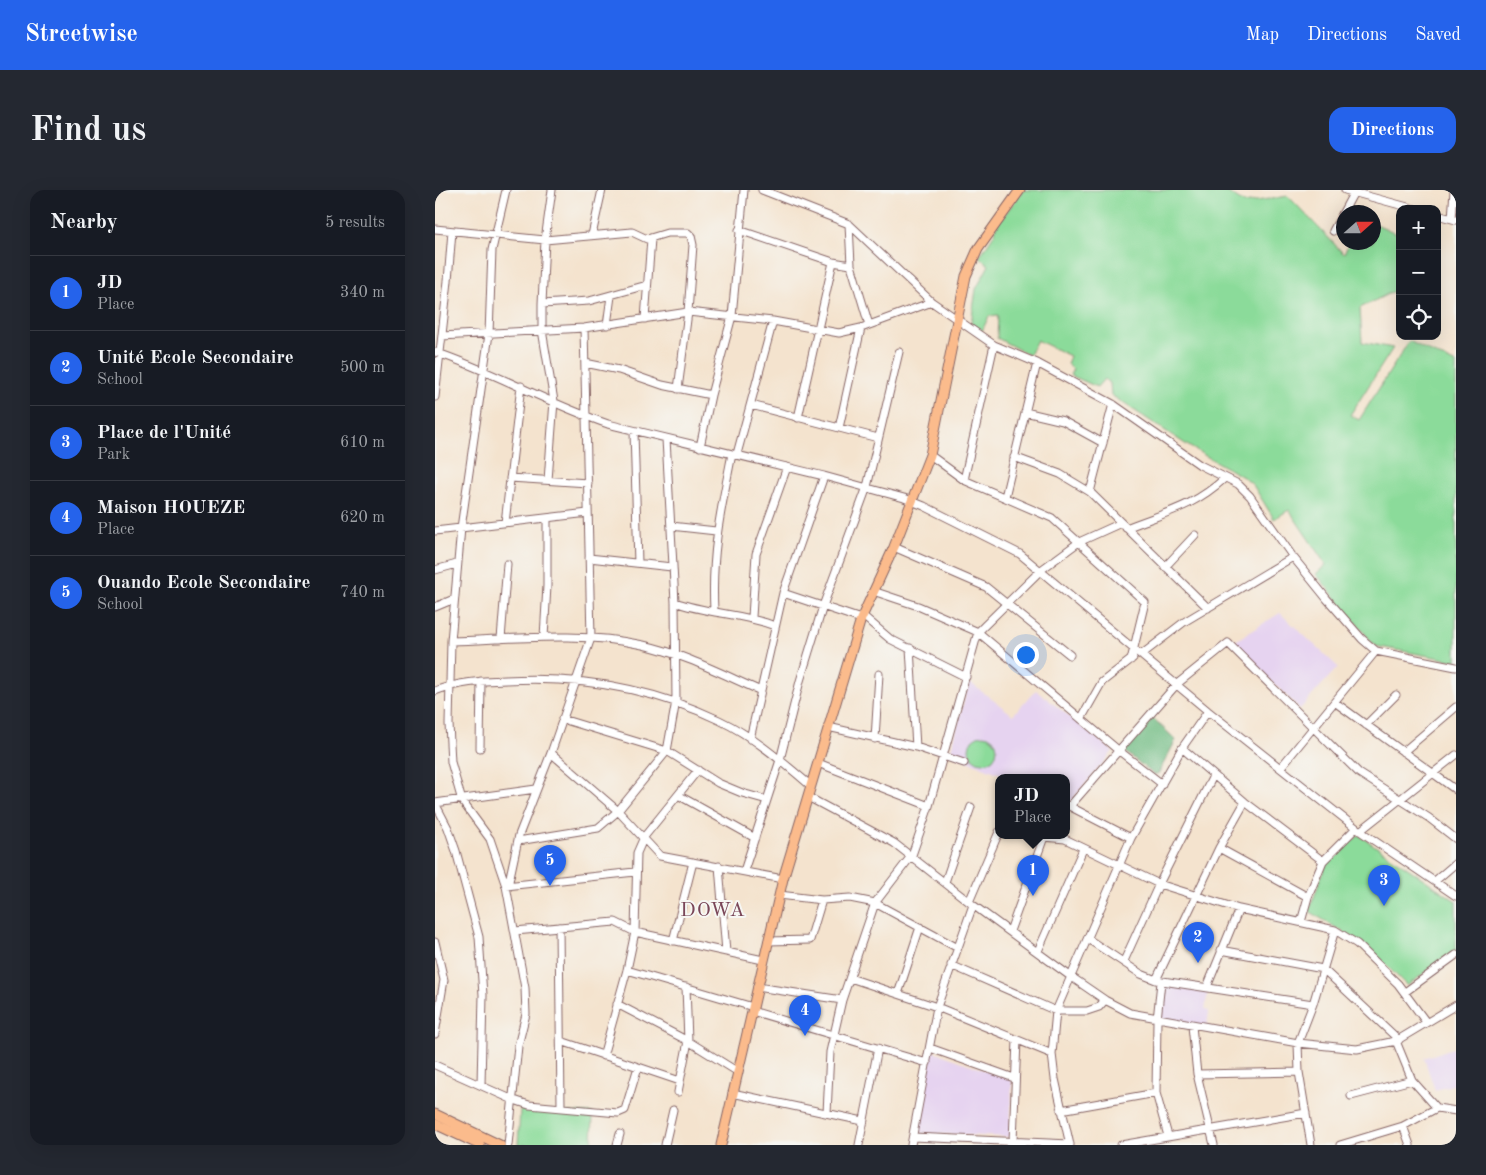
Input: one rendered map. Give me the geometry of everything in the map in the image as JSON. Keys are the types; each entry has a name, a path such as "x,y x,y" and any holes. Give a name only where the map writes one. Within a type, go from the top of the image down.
{"main road":[{"path":"721,1145 783,879 861,617 894,547 930,455 966,276 978,249 1020,190"},
{"path":"435,1114 500,1145"},
{"path":"435,1124 476,1144"}],"street":[{"path":"506,190 492,250 489,334 485,370 457,564 451,641 449,746 451,762 462,801 490,839 507,886 525,988 526,1014 518,1046 511,1099 508,1145"},
{"path":"548,480 554,401 542,330 542,304 545,240 552,190"},
{"path":"592,235 602,190"},
{"path":"701,447 711,395 732,316 744,190"},
{"path":"762,190 849,224 932,302 994,345 1037,363 1113,404 1170,445 1237,484 1250,496 1293,557 1362,639 1376,651 1456,667"},
{"path":"783,190 791,200"},
{"path":"1345,190 1374,194 1404,205"},
{"path":"1441,216 1454,220 1453,190"},
{"path":"1333,231 1354,192"},
{"path":"849,224 851,265 869,325"},
{"path":"435,229 545,240 633,232 644,239 682,232 691,236 688,312 678,389"},
{"path":"739,230 833,262 851,265"},
{"path":"435,397 437,353 442,336 452,231"},
{"path":"645,319 651,239"},
{"path":"798,418 833,262"},
{"path":"542,304 589,301 647,285"},
{"path":"607,325 611,296"},
{"path":"442,336 584,328 688,312 773,321 817,331 839,333 861,328 932,302"},
{"path":"715,610 712,573 716,531 735,454 751,405 773,321"},
{"path":"507,886 518,841 578,680 591,638 584,328"},
{"path":"839,428 861,328"},
{"path":"964,480 994,345"},
{"path":"744,871 780,760 800,681 823,606 867,487 899,352"},
{"path":"437,353 485,370 586,417 666,440 735,454 867,487 913,502 1019,554 1041,570 1208,711 1281,766 1358,830 1456,896"},
{"path":"585,363 619,370 678,389 711,395"},
{"path":"1005,496 1037,363"},
{"path":"505,523 521,386"},
{"path":"1090,492 1113,404"},
{"path":"751,405 878,438"},
{"path":"1025,412 1063,421 1103,443"},
{"path":"634,432 638,563"},
{"path":"518,841 592,830 605,823 667,751 676,701 674,654 675,602 666,440"},
{"path":"930,455 964,480 1005,496 1052,518 1145,602 1138,652"},
{"path":"1014,457 1060,474 1090,492 1208,608"},
{"path":"752,617 756,554 787,467"},
{"path":"751,739 783,593 824,476"},
{"path":"510,478 588,483"},
{"path":"827,1113 833,1035 842,1000 875,903 912,855 929,806 978,632 1041,570 1079,542 1124,525 1183,508 1208,493 1225,478"},
{"path":"435,530 589,513"},
{"path":"544,637 547,586 547,518"},
{"path":"671,526 716,531"},
{"path":"1165,567 1195,535"},
{"path":"894,547 986,588 1069,655"},
{"path":"1081,719 1102,682 1131,660 1138,652 1184,622 1293,557"},
{"path":"589,558 672,567"},
{"path":"435,570 457,564"},
{"path":"501,639 507,564"},
{"path":"873,591 918,606 978,632 1118,750 1162,784"},
{"path":"783,593 861,617 890,638 966,677"},
{"path":"435,607 454,599"},
{"path":"675,602 695,609 715,610 752,617 775,626"},
{"path":"451,641 544,637 591,638 641,645 674,654 761,690"},
{"path":"1070,804 1177,684 1228,642 1359,773 1399,801 1429,818 1456,839"},
{"path":"910,648 916,747"},
{"path":"1281,766 1313,727 1336,703 1376,651"},
{"path":"875,739 879,674"},
{"path":"435,691 450,685 481,681 578,680 628,689 676,701 720,720 751,739 811,786"},
{"path":"480,748 481,681"},
{"path":"1366,725 1396,695"},
{"path":"1336,703 1456,790"},
{"path":"1403,752 1456,707"},
{"path":"913,1137 985,1142 1013,1141 1070,1144 1061,1110 1052,1054 1055,1012 1131,838 1182,748 1208,711"},
{"path":"562,719 667,751 730,789 767,800"},
{"path":"828,727 944,754 964,763"},
{"path":"1182,748 1245,802 1323,861"},
{"path":"551,753 618,810 660,856 783,879"},
{"path":"1301,922 1308,897 1323,861 1358,830 1399,801 1456,755"},
{"path":"818,763 929,806"},
{"path":"603,1056 627,970 635,932 636,857 644,837 699,770"},
{"path":"1124,962 1159,884 1213,776"},
{"path":"481,1085 483,996 479,937 456,851 435,803 462,801 536,789"},
{"path":"678,795 755,838"},
{"path":"808,797 888,839 912,855 971,903 1070,976 1105,1000 1130,1014 1298,1043 1357,1049 1398,1040 1456,1005"},
{"path":"1168,1136 1156,1093 1159,981 1219,848 1245,802"},
{"path":"945,882 971,807"},
{"path":"1070,807 1131,838"},
{"path":"911,1145 937,1007 971,903 996,839"},
{"path":"1010,931 1040,839"},
{"path":"1065,839 1159,884 1239,908 1335,930 1357,944 1405,992 1426,1022"},
{"path":"1219,848 1308,897"},
{"path":"1038,951 1083,849"},
{"path":"673,940 693,862"},
{"path":"1435,882 1456,863"},
{"path":"719,866 726,952"},
{"path":"507,886 635,872"},
{"path":"779,895 822,900 850,898 875,903 957,947"},
{"path":"768,941 811,940 822,900"},
{"path":"1207,987 1239,908"},
{"path":"515,931 615,922 635,932 763,960"},
{"path":"559,927 561,1107"},
{"path":"899,994 920,927"},
{"path":"1311,1145 1299,1072 1298,1043 1313,1004 1335,930"},
{"path":"1088,939 1141,974 1159,981 1313,1004"},
{"path":"435,942 444,980 435,1034"},
{"path":"1221,950 1323,969 1398,1040 1413,1080 1437,1108"},
{"path":"1405,992 1456,955"},
{"path":"951,965 1055,1012 1072,1013 1094,1010 1105,1000"},
{"path":"627,970 927,1063"},
{"path":"850,978 937,1007 1052,1054"},
{"path":"678,1092 688,1041 686,987"},
{"path":"757,987 842,1000"},
{"path":"617,1004 688,1041 738,1072"},
{"path":"1192,1026 1197,1074 1208,1128 1214,1145"},
{"path":"1013,1141 1017,1040"},
{"path":"561,1041 680,1081"},
{"path":"859,1145 877,1048"},
{"path":"930,1048 1014,1078"},
{"path":"435,1065 511,1099 529,1105 618,1113 625,1110 638,1067"},
{"path":"1197,1074 1299,1072"},
{"path":"1351,1096 1413,1080"},
{"path":"733,1092 863,1121"},
{"path":"1061,1110 1156,1093"},
{"path":"1339,1145 1403,1126 1437,1108 1456,1111"},
{"path":"665,1145 673,1110"},
{"path":"1121,1145 1145,1143 1208,1128 1306,1113"},
{"path":"1403,1126 1410,1145"},
{"path":"617,1145 620,1134"}],"shaded area":[{"path":"1280,613 1338,667 1300,709 1232,643"},
{"path":"969,682 1013,715 1036,690 1113,751 1070,802 1070,774 1000,774 950,754"},
{"path":"1162,983 1208,992 1205,1010 1209,1011 1207,1027 1160,1019"},
{"path":"1456,1047 1456,1084 1435,1090 1424,1058"},
{"path":"932,1051 1012,1080 1010,1137 917,1133"}],"green space":[{"path":"1023,190 1224,190 1244,203 1288,196 1336,246 1336,250 1340,250 1344,254 1346,250 1381,250 1381,226 1396,233 1396,290 1360,308 1362,342 1393,348 1350,415 1359,420 1409,341 1456,364 1456,661 1375,646 1316,574 1326,565 1289,510 1274,519 1253,485 1243,477 1190,447 1111,395 1110,383 1104,379 1097,387 1070,375 1073,369 1067,364 1070,356 1037,340 1029,355 997,338 998,315 989,316 982,331 971,324 976,289 989,265 979,257 995,233 996,226"},
{"path":"1152,717 1176,740 1158,774 1153,774 1123,750"},
{"path":"983,735 993,739 997,749 993,759 983,763 973,759 969,749 973,739"},
{"path":"1359,835 1456,901 1456,950 1407,986 1369,948 1309,911 1326,864"},
{"path":"520,1110 593,1113 592,1145 518,1145"}],"place":[{"name":"Ouando Ecole Secondaire","path":"550,886"},
{"name":"JD","path":"1033,896"},
{"name":"Place de l'Unité","path":"1384,906"},
{"name":"Unité Ecole Secondaire","path":"1198,963"},
{"name":"Maison HOUEZE","path":"805,1036"}],"district":[{"name":"DOWA","path":"713,911"}]}
